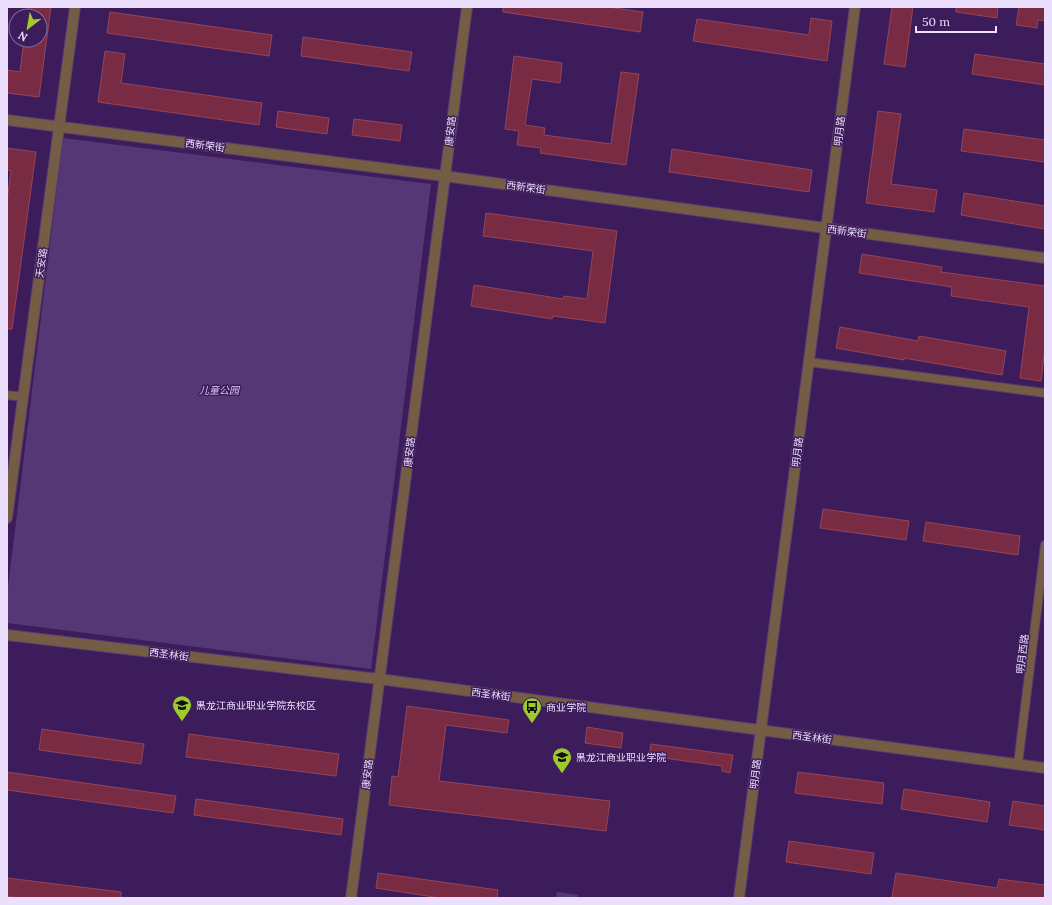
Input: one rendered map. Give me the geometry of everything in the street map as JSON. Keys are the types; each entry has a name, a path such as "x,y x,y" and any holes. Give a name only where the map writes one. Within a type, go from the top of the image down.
{"street":[{"name":"天安路","path":"7,518 75,7"},
{"name":"康安路","path":"351,898 466,7"},
{"name":"明月路","path":"739,898 855,7"},
{"name":"西新荣街","path":"7,120 444,176 1045,258"},
{"path":"809,362 1045,393"},
{"path":"7,395 23,396"},
{"name":"明月西路","path":"1018,764 1045,545"},
{"name":"西圣林街","path":"7,635 379,679 1045,768"}],"green space":[{"name":"儿童公园","path":"63,138 431,184 371,669 7,623 7,595"},
{"path":"557,892 578,895 577,898 556,898"}],"building":[{"path":"51,7 48,30 48,8 28,8"},
{"path":"503,7 608,7 643,12 640,32 503,12"},
{"path":"892,7 913,7 905,67 884,64"},
{"path":"956,7 998,7 997,18 956,12"},
{"path":"1019,7 1045,7 1045,21 1038,20 1037,28 1016,25"},
{"path":"110,12 272,35 269,56 107,33"},
{"path":"811,18 832,21 827,61 693,41 697,19 809,35"},
{"path":"303,37 412,52 409,71 301,56"},
{"path":"23,48 46,48 39,97 7,93 7,70 20,72"},
{"path":"105,51 125,54 121,83 262,103 259,125 98,102"},
{"path":"975,54 1045,64 1045,85 972,74"},
{"path":"514,56 562,63 560,83 532,79 525,125 545,128 544,135 611,144 621,72 639,74 626,165 540,153 541,148 517,145 519,131 505,129"},
{"path":"278,111 329,118 327,134 276,127"},
{"path":"878,111 901,114 891,184 937,190 934,212 866,203"},
{"path":"354,119 402,125 400,141 352,135"},
{"path":"964,129 1045,140 1045,162 961,151"},
{"path":"7,148 36,152 12,329 7,329 7,200 11,171 7,170"},
{"path":"672,149 812,170 809,192 669,172"},
{"path":"964,193 1045,206 1045,229 961,215"},
{"path":"486,213 617,231 605,323 553,316 552,319 471,306 474,285 563,299 564,296 587,299 593,251 483,236"},
{"path":"862,254 942,267 941,272 1045,286 1045,347 1041,381 1020,378 1029,307 951,296 952,287 859,273"},
{"path":"840,327 918,341 919,336 1006,351 1002,375 836,348"},
{"path":"823,509 909,521 906,540 820,528"},
{"path":"926,522 1020,536 1018,555 923,541"},
{"path":"407,706 509,720 507,733 446,725 439,781 610,801 606,831 389,805 392,776 398,777"},
{"path":"587,727 623,733 621,748 585,743"},
{"path":"42,729 144,744 141,764 39,750"},
{"path":"189,734 339,754 336,776 186,757"},
{"path":"651,744 733,755 730,773 722,771 722,766 649,756"},
{"path":"7,772 176,796 173,813 7,790"},
{"path":"798,772 884,783 882,804 795,793"},
{"path":"904,789 990,802 987,822 901,809"},
{"path":"196,799 343,819 341,835 194,815"},
{"path":"1013,801 1045,806 1045,830 1009,825"},
{"path":"789,841 874,853 871,874 786,862"},
{"path":"378,873 498,890 497,898 440,898 376,888"},
{"path":"896,873 997,888 999,879 1045,885 1045,898 892,897"},
{"path":"7,878 121,892 121,898 19,898 7,896"}],"place":[{"name":"黑龙江商业职业学院东校区","path":"182,722"},
{"name":"商业学院","path":"532,724"},
{"name":"黑龙江商业职业学院","path":"562,774"}]}
